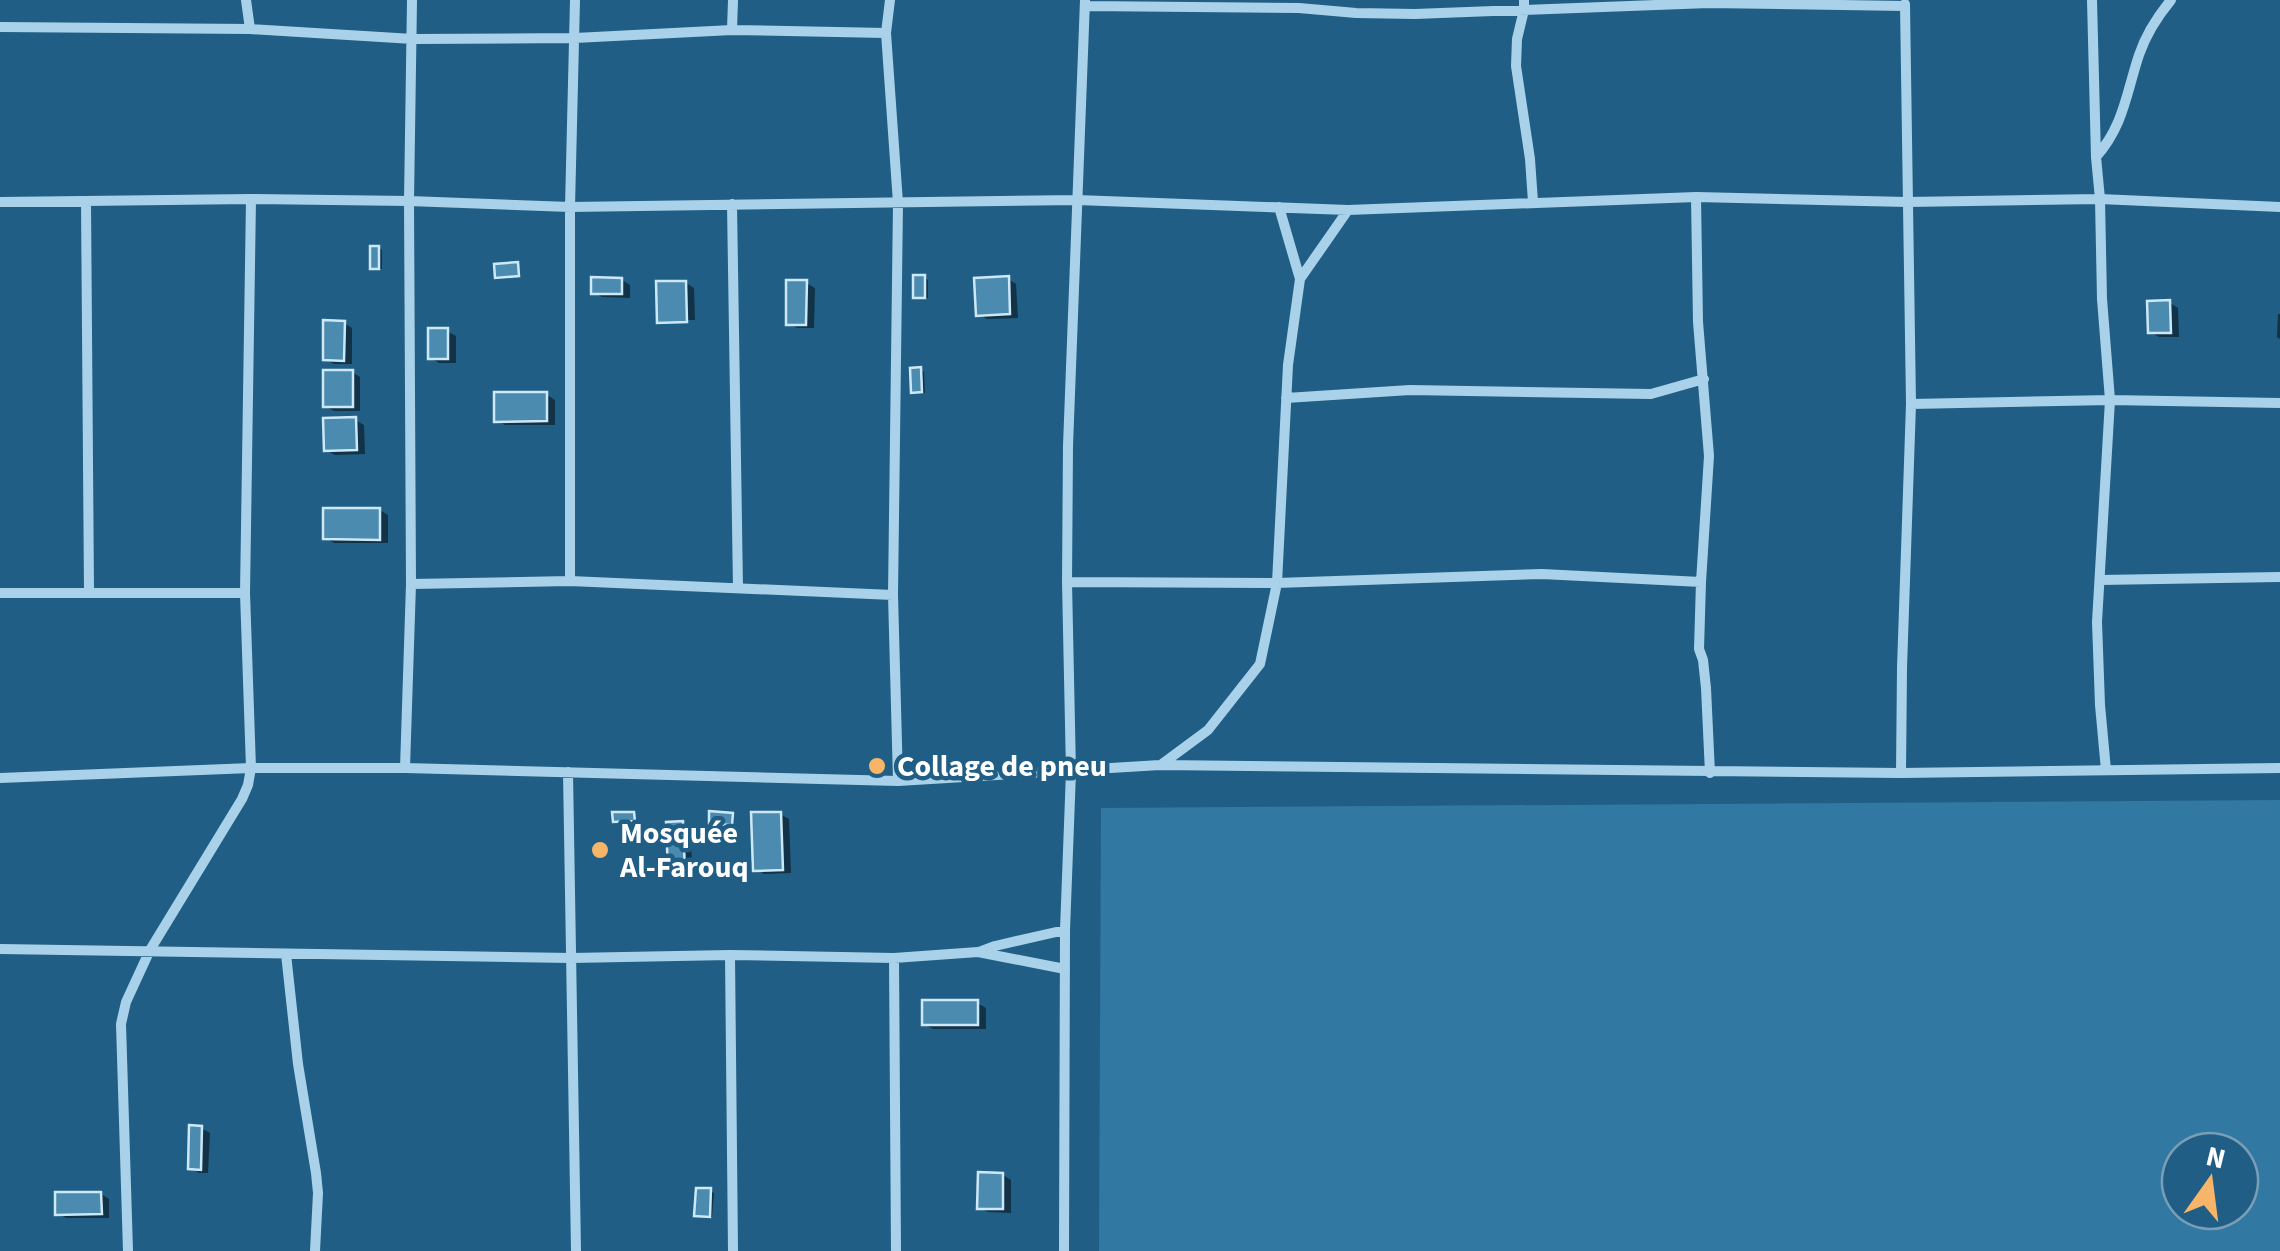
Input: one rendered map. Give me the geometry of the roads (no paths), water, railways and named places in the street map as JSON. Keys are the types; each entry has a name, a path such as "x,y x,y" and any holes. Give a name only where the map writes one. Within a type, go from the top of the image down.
{"street":[{"path":"246,0 250,29"},
{"path":"405,768 411,584 412,0"},
{"path":"570,582 574,0"},
{"path":"732,0 732,30"},
{"path":"890,0 886,33 898,203 893,594 898,781"},
{"path":"2092,0 2102,299 2110,400 2098,622 2106,770"},
{"path":"2096,158 2117,129 2144,42 2171,0"},
{"path":"1064,1251 1065,930 1071,772 1068,446 1085,3 1356,13 1708,1 1905,3 1912,404 1902,773"},
{"path":"1524,5 1516,66 1533,202"},
{"path":"0,27 250,29 413,39 575,38 732,30 886,33"},
{"path":"1696,196 1698,322 1709,456 1698,649 1706,688 1710,772"},
{"path":"0,202 251,199 570,206 1077,200 1348,210 1696,196 1907,202 2100,199 2280,207"},
{"path":"128,1251 122,1024 126,1002 150,950 242,800 251,768 246,593 251,199"},
{"path":"86,201 89,592"},
{"path":"732,204 738,588"},
{"path":"1279,207 1300,279"},
{"path":"1160,765 1208,730 1260,664 1277,583 1290,336 1300,279 1348,210"},
{"path":"1286,398 1410,390 1651,394 1704,379"},
{"path":"1912,404 2110,400 2280,403"},
{"path":"1067,582 1277,583 1542,574 1701,582"},
{"path":"2100,580 2280,577"},
{"path":"411,584 570,582 893,594"},
{"path":"0,593 246,593"},
{"path":"0,778 251,768 405,768 898,781 1160,765 1902,773 2280,768"},
{"path":"568,772 576,1251"},
{"path":"978,952 1065,930"},
{"path":"0,949 571,958 894,958 978,952 1065,969"},
{"path":"286,954 318,1193 315,1251"},
{"path":"730,955 733,1251"},
{"path":"894,958 896,1251"}],"place":[{"name":"Collage de pneu","path":"877,766"},
{"name":"Mosquée Al-Farouq","path":"600,850"}]}
